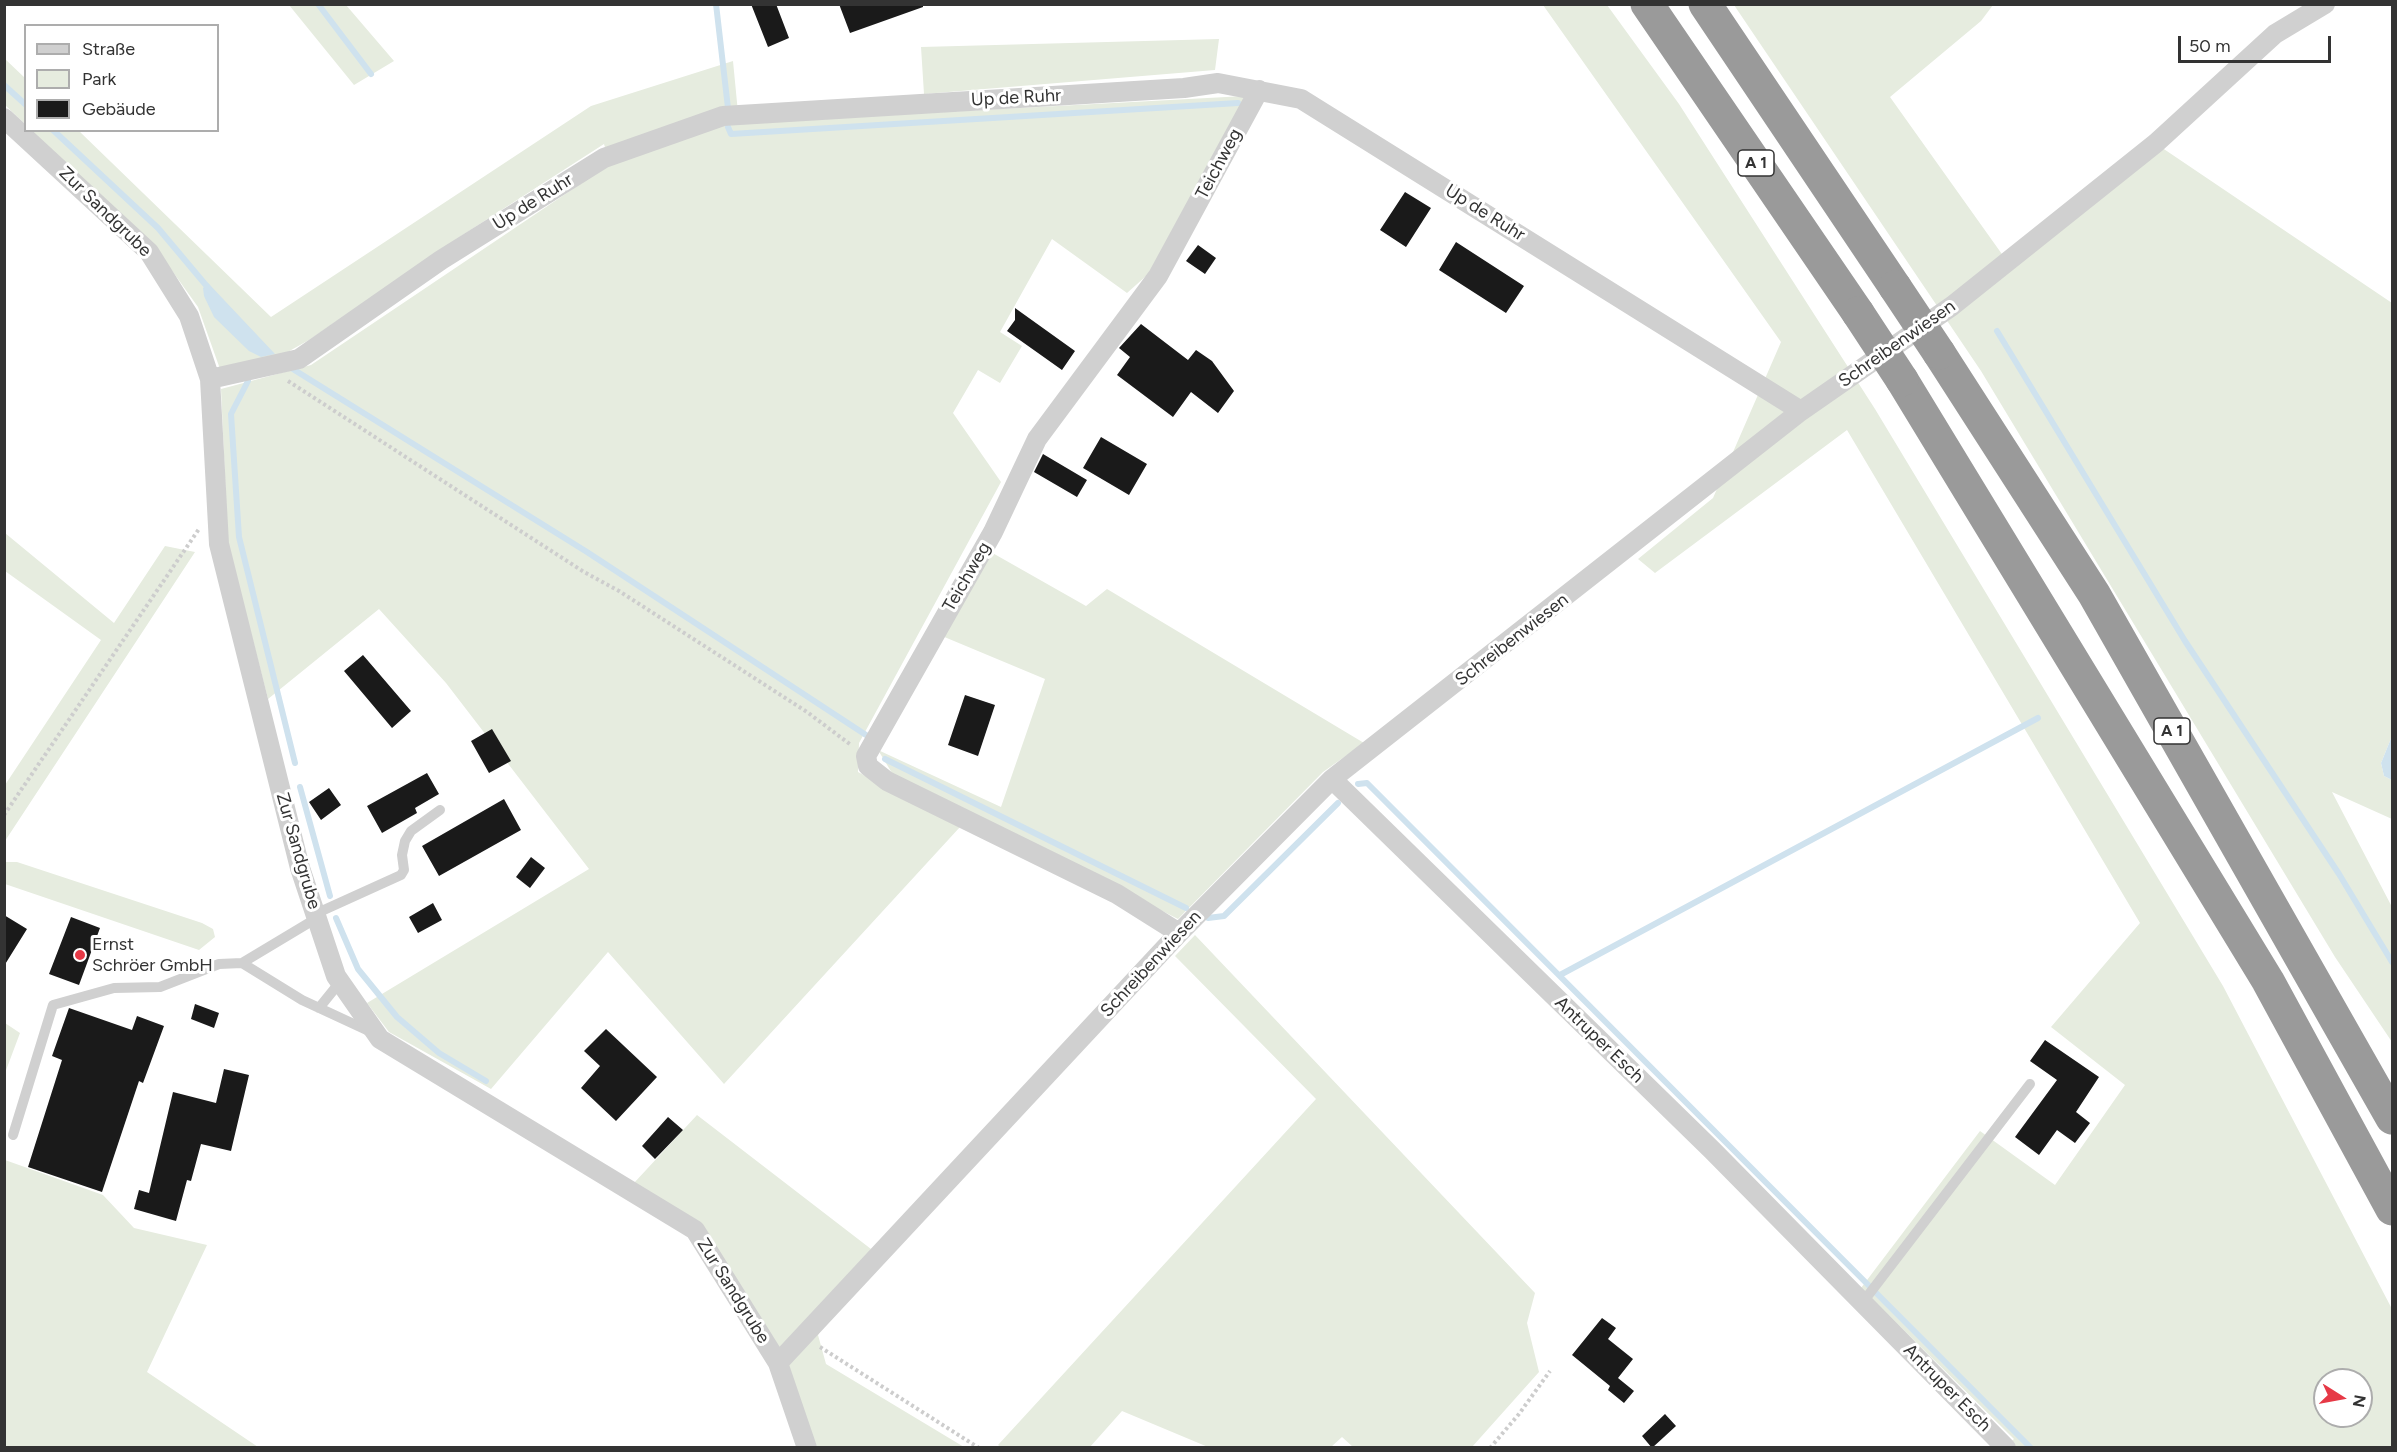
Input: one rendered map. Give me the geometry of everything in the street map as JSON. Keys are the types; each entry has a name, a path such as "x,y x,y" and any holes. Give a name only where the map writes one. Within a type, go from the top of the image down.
{"highway":[{"name":"A 1","path":"1647,4 1902,380 2268,981 2392,1209"},
{"name":"A 1","path":"1705,4 1939,353 2094,594 2392,1118"}],"street":[{"name":"Schreibenwiesen","path":"778,1363 1179,933 1332,779 1576,590 1801,411 1952,306 2156,143 2275,34 2325,4"},
{"name":"Up de Ruhr","path":"210,379 299,359 441,260 604,158 723,116 1184,88 1218,83 1301,99 1801,411"},
{"name":"Teichweg","path":"866,756 993,532 1036,439 1158,276 1259,90"},
{"name":"Zur Sandgrube","path":"4,118 149,252 189,316 210,379 219,544 300,868 340,982 377,1035 427,1069 696,1230 778,1363 807,1448"},
{"path":"866,756 868,766 887,781 1117,894 1179,933"},
{"name":"Antruper Esch","path":"1332,779 1712,1150 2006,1448"}],"lane":[{"path":"13,1135 53,1005 114,988 160,987 219,964 242,963 316,916 401,874 404,870 402,855 405,841 411,831 440,810"},
{"path":"242,963 319,1008 377,1035"},
{"path":"319,1008 340,982"},
{"path":"1863,1302 2030,1084"}],"path":[{"path":"266,366 797,706 866,756"},
{"path":"4,815 217,504"},
{"path":"803,1337 979,1448"},
{"path":"1490,1448 1520,1414 1550,1371"}],"green space":[{"path":"289,5 346,5 394,61 354,85"},
{"path":"1543,5 1607,5 1679,104 1875,409 2223,986 2392,1309 2392,1447 2005,1447 2014,1439 1861,1288 1980,1131 2055,1185 2125,1085 2051,1027 2140,923 1847,430 1655,573 1638,559 1713,498 1781,342"},
{"path":"1734,5 1993,5 1981,21 1890,97 2004,257 2149,139 2392,303 2392,736 2381,763 2384,776 2392,780 2392,819 2332,792 2392,907 2392,1042 2335,957 1981,371"},
{"path":"1219,39 1215,70 924,94 921,47"},
{"path":"4,58 24,77 24,123 5,105"},
{"path":"733,61 739,123 1245,96 1154,269 1127,293 1052,239 1000,332 1022,346 1000,383 978,370 953,413 1001,482 859,743 858,772 960,827 724,1084 608,952 491,1089 389,1032 367,1003 589,869 446,683 379,609 268,699 228,544 221,389 311,365 610,164 604,144 458,238 309,340 284,354 220,369 198,307 153,244 33,132 80,132 271,317 591,106"},
{"path":"5,533 114,623 165,546 195,552 5,841 5,785 101,640 5,571"},
{"path":"989,551 1086,606 1107,589 1364,743 1323,772 1178,919 892,773 878,750 1001,807 1045,679 942,636"},
{"path":"5,862 17,862 202,923 213,929 215,937 199,950 5,884"},
{"path":"1195,935 1535,1293 1527,1323 1539,1372 1472,1447 1353,1447 1342,1437 1331,1447 1208,1447 1122,1411 1090,1447 1002,1448 998,1445 1316,1099 1175,956"},
{"path":"5,1023 20,1033 5,1073"},
{"path":"697,1115 871,1249 818,1335 826,1364 964,1447 817,1447 779,1351 701,1227 634,1183"},
{"path":"5,1160 103,1195 134,1228 207,1245 147,1372 258,1447 5,1447"}],"water":[{"path":"208,283 275,354 261,357 249,351 214,317 204,296 203,288"},
{"path":"2392,736 2392,780 2384,776 2381,763"}],"building":[{"path":"751,4 776,4 789,38 768,47"},
{"path":"839,4 923,4 923,7 850,33"},
{"path":"1405,192 1431,208 1406,247 1380,230"},
{"path":"1456,242 1524,286 1506,313 1439,270"},
{"path":"1198,245 1216,258 1205,274 1186,261"},
{"path":"1015,308 1075,351 1062,370 1007,331 1015,320"},
{"path":"1141,324 1188,360 1196,350 1212,361 1234,391 1218,413 1191,392 1173,417 1117,375 1130,357 1119,348"},
{"path":"1101,437 1147,464 1129,495 1083,468"},
{"path":"1043,454 1087,480 1077,497 1034,472"},
{"path":"363,655 411,711 392,728 344,671"},
{"path":"965,695 995,705 978,756 948,745"},
{"path":"492,729 511,761 489,773 471,741"},
{"path":"427,773 439,794 415,808 417,813 382,833 367,806"},
{"path":"329,788 341,805 321,820 309,802"},
{"path":"504,799 521,830 439,876 422,846"},
{"path":"531,857 545,868 530,888 516,877"},
{"path":"433,903 442,920 418,933 409,917"},
{"path":"4,915 27,929 4,966"},
{"path":"71,917 100,928 79,985 49,974"},
{"path":"195,1004 219,1013 214,1028 191,1019"},
{"path":"69,1008 132,1030 137,1016 164,1026 143,1083 139,1081 102,1192 28,1167 62,1060 52,1056"},
{"path":"606,1029 657,1077 616,1121 581,1088 600,1066 584,1051"},
{"path":"2045,1040 2099,1077 2076,1112 2090,1123 2075,1143 2057,1130 2039,1155 2015,1137 2057,1080 2030,1061"},
{"path":"224,1069 249,1075 231,1151 201,1144 191,1181 187,1180 176,1221 134,1209 139,1190 149,1193 173,1092 216,1103"},
{"path":"668,1117 683,1130 655,1159 642,1146"},
{"path":"1602,1318 1616,1328 1608,1339 1633,1359 1618,1378 1634,1391 1624,1403 1608,1390 1610,1386 1572,1355"},
{"path":"1665,1414 1676,1426 1652,1448 1642,1436"}],"waterway":[{"path":"318,4 371,74"},
{"path":"716,4 728,108"},
{"path":"4,85 24,103"},
{"path":"728,127 731,134 1238,103"},
{"path":"55,132 158,228 210,290"},
{"path":"1997,331 2185,641 2339,874 2392,962"},
{"path":"288,366 587,552 866,735"},
{"path":"248,381 231,414 239,537 295,763"},
{"path":"1560,975 2038,718"},
{"path":"885,759 1186,908"},
{"path":"1358,784 1367,783 2031,1448"},
{"path":"300,787 330,896"},
{"path":"1208,918 1224,916 1338,803"},
{"path":"336,918 358,969 397,1017 439,1053 486,1081"}],"place":[{"name":"Ernst Schröer GmbH","path":"80,955"}]}
